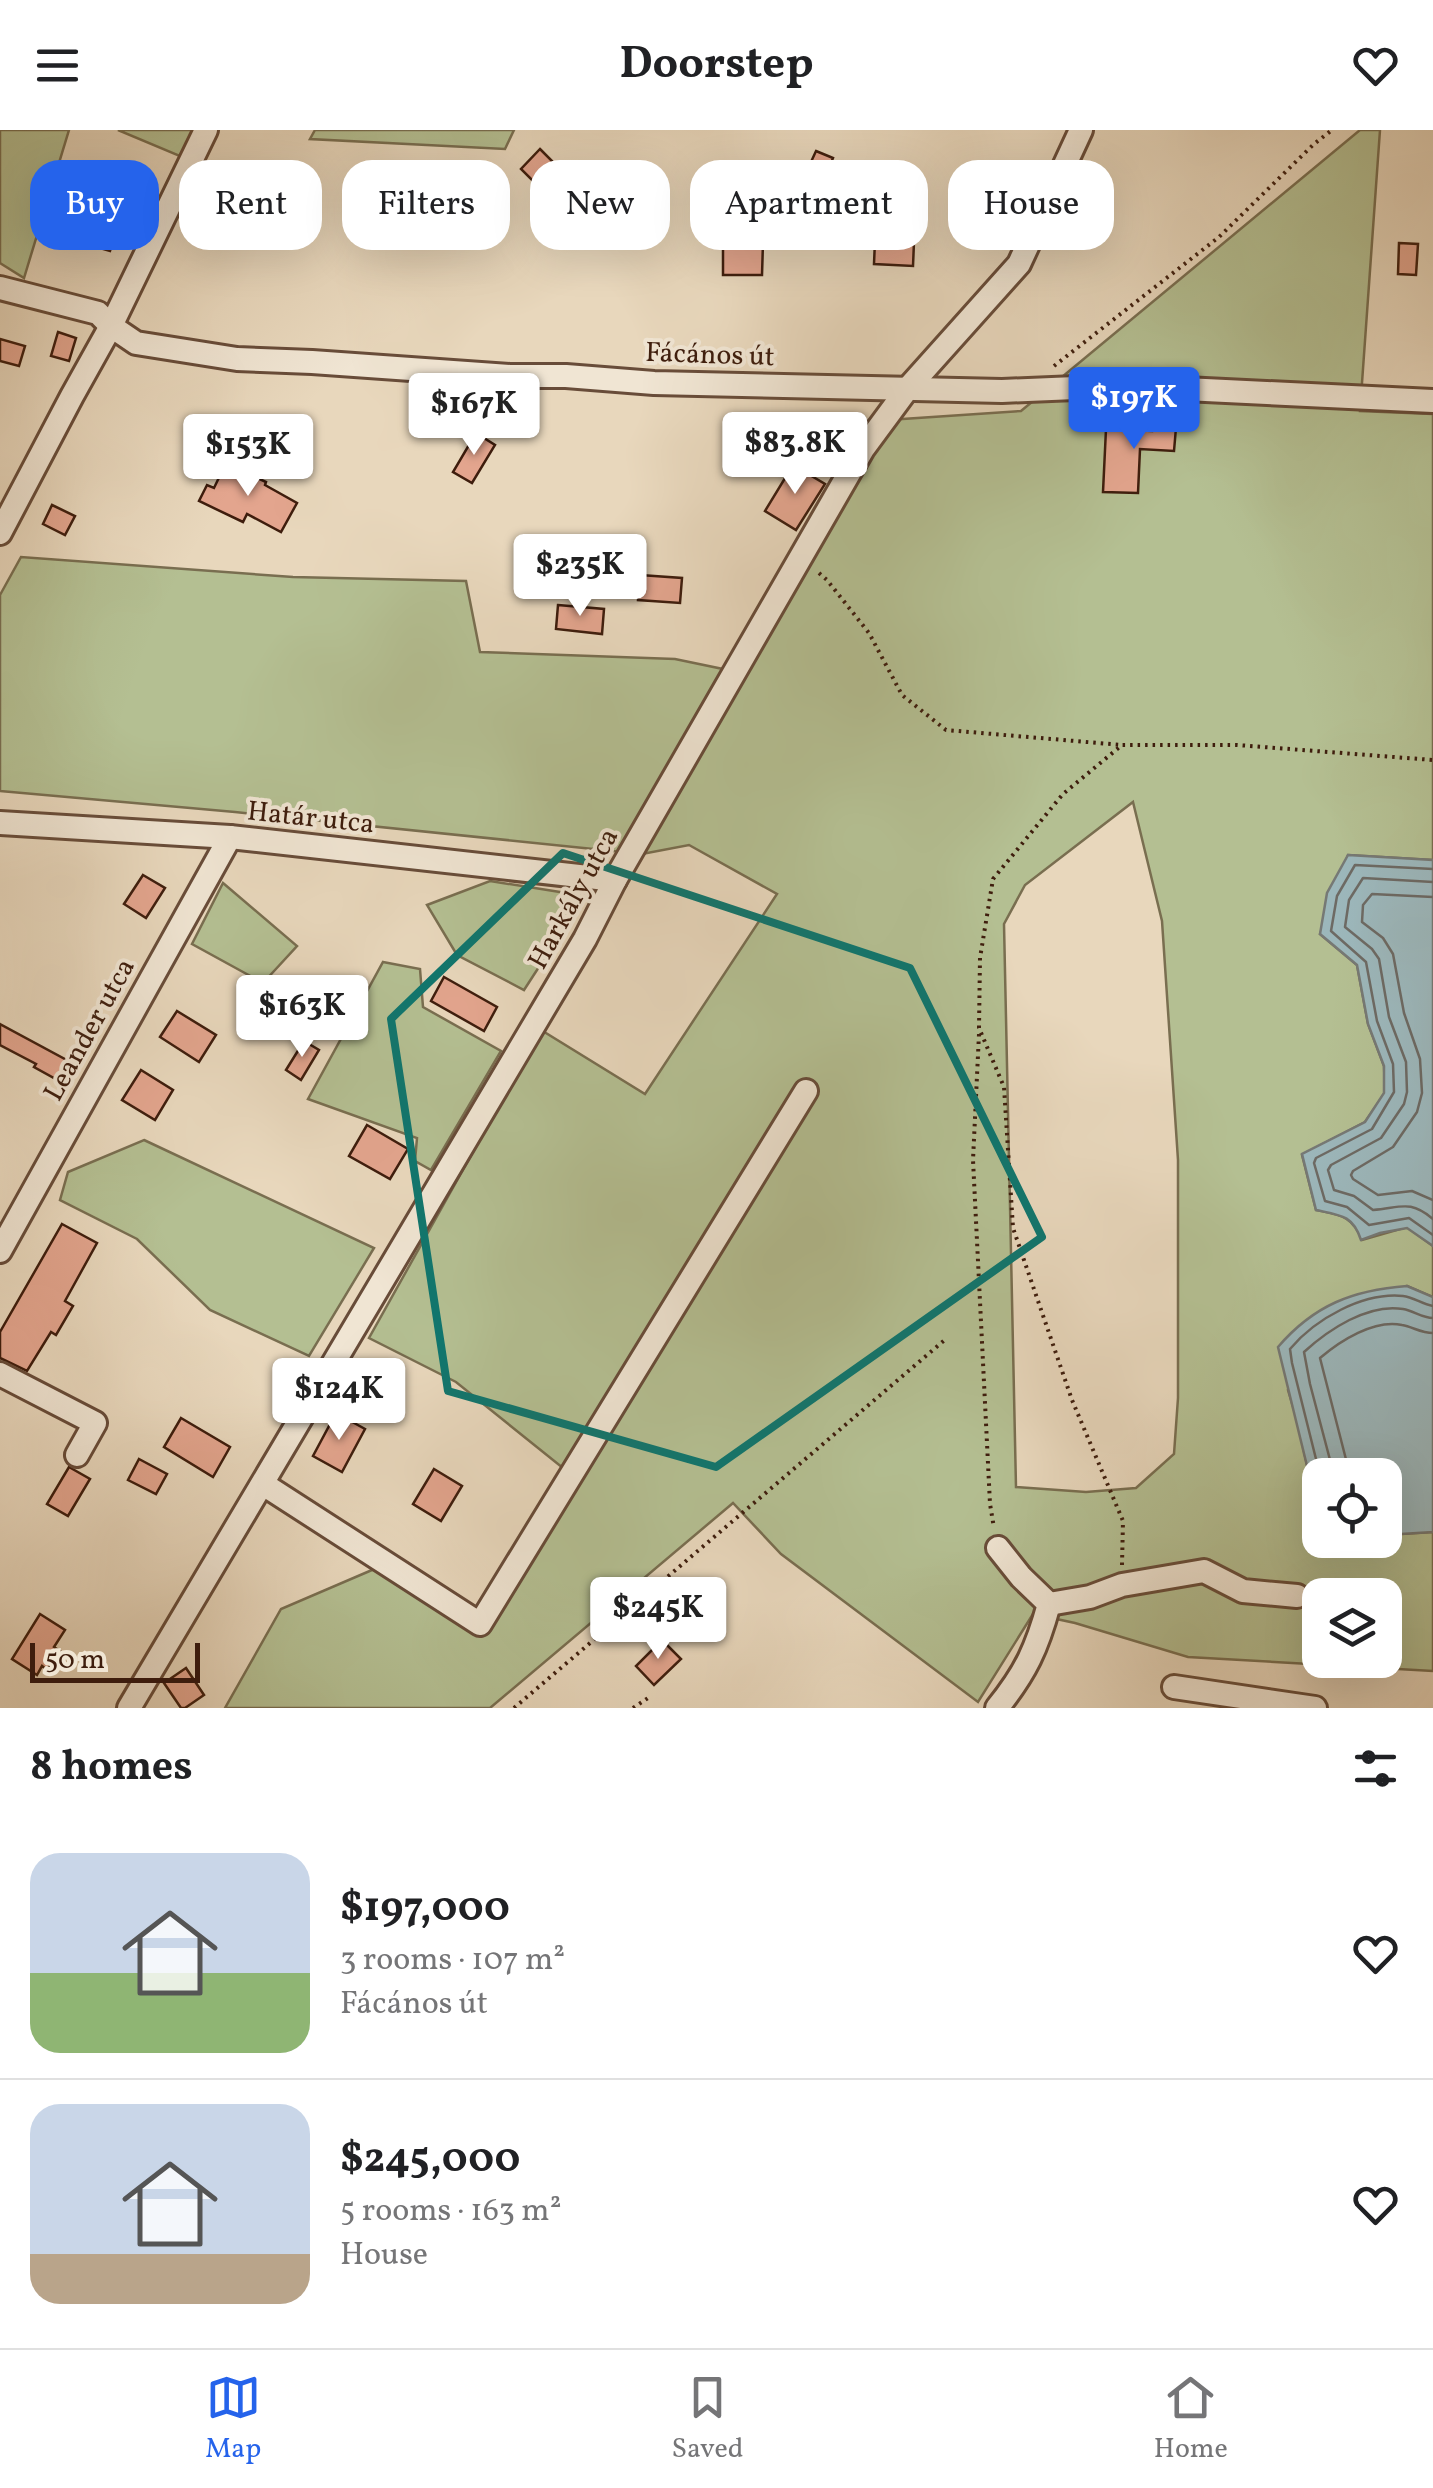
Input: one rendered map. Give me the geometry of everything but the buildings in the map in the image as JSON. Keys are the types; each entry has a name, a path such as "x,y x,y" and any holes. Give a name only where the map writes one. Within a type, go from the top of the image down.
{"street":[{"path":"0,533 111,326 206,130"},
{"name":"Harkály utca","path":"129,1708 585,939 614,880 863,449 908,388 1020,264 1081,130"},
{"name":"Fácános út","path":"0,288 98,313 136,343 236,359 654,383 1002,391 1123,386 1433,401"},
{"name":"Határ utca","path":"0,823 230,837 614,880"},
{"name":"Leander utca","path":"2,1243 230,837"},
{"path":"263,1484 480,1624 806,1091"},
{"path":"0,1374 95,1423 76,1454"},
{"path":"998,1548 1050,1604"},
{"path":"1050,1604 1122,1584 1204,1571 1243,1591 1298,1596"},
{"path":"997,1708 1025,1672 1040,1640 1050,1604"},
{"path":"1174,1687 1316,1708"}],"path":[{"path":"1054,366 1219,237 1332,130"},
{"path":"800,558 827,580 868,633 902,696 946,730 1122,745 1237,745 1433,760"},
{"path":"998,1548 990,1504 974,1160 980,958 992,878 1064,794 1122,745"},
{"path":"979,1028 1004,1086 1014,1228 1072,1400 1123,1521 1122,1584"},
{"path":"514,1708 946,1338"},
{"path":"632,1708 648,1698"}],"highlighted area":[{"path":"563,853 910,968 1042,1237 716,1467 448,1391 391,1019"}],"green space":[{"path":"0,130 69,130 60,160 30,160 33,250 24,278 0,263"},
{"path":"118,130 195,130 182,157"},
{"path":"315,130 514,130 505,149 310,139"},
{"path":"1360,130 1380,130 1360,411 1433,414 1433,860 1348,855 1320,934 1357,965 1368,1024 1384,1066 1385,1093 1365,1122 1302,1155 1316,1210 1349,1221 1362,1240 1407,1227 1433,1246 1433,1297 1407,1286 1288,1390 1305,1458 1302,1458 1302,1558 1402,1558 1402,1534 1433,1532 1433,1671 1402,1669 1402,1578 1302,1578 1302,1664 1188,1657 1033,1614 978,1702 781,1554 733,1503 490,1708 225,1708 281,1609 379,1567 470,1624 568,1472 456,1382 369,1338 541,1030 645,1094 777,894 689,845 642,854 0,791 0,595 21,557 293,577 466,581 480,652 675,659 728,670 873,421 1021,411","holes":["1133,802 1162,921 1178,1160 1178,1398 1174,1454 1136,1488 1086,1492 1016,1487 1004,924 1025,885"]},
{"path":"490,881 585,896 524,990 457,955 427,905"},
{"path":"223,883 297,946 263,983 192,944"},
{"path":"383,962 420,969 423,1007 501,1051 431,1170 415,1161 417,1138 308,1099"},
{"path":"144,1140 374,1248 309,1356 210,1310 137,1239 60,1200 68,1172"}],"water":[{"path":"1348,855 1433,860 1433,1246 1407,1228 1361,1240 1350,1221 1316,1210 1302,1154 1365,1122 1384,1093 1384,1066 1368,1024 1357,965 1320,934 1327,893"},
{"path":"1407,1286 1433,1297 1433,1532 1402,1534 1402,1458 1305,1458 1278,1347 1320,1310 1369,1291"}]}
